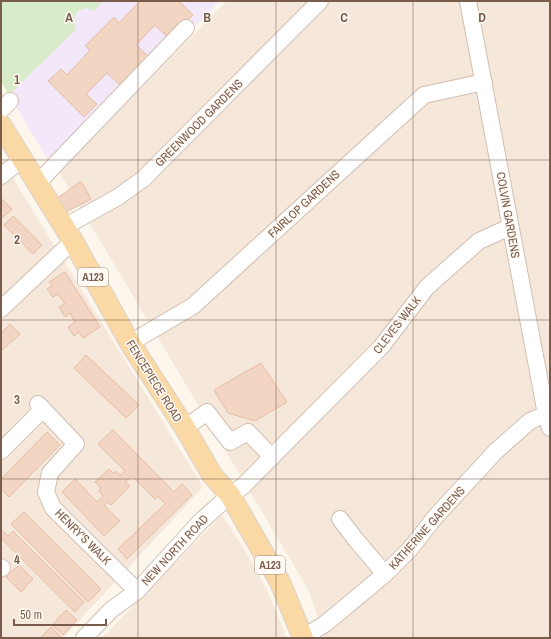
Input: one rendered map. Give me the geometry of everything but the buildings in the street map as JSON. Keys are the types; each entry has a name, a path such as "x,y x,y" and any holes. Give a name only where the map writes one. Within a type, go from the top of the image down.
{"main road":[{"name":"FENCEPIECE ROAD","path":"1,125 68,234 130,344 185,428 212,475 230,495 280,582 303,637"}],"street":[{"name":"GREENWOOD GARDENS","path":"1,309 68,234 143,179 320,1"},
{"name":"COLVIN GARDENS","path":"468,1 510,228 548,421"},
{"path":"38,184 186,28"},
{"name":"FAIRLOP GARDENS","path":"130,344 193,306 424,95 484,82"},
{"path":"1,176 22,159"},
{"name":"CLEVES WALK","path":"272,457 381,347 427,287 479,241 510,228"},
{"name":"HENRY'S WALK","path":"1,451 41,406 76,444 50,473 46,492 53,508 137,591"},
{"path":"185,428 207,412 230,442 248,432 272,457"},
{"name":"KATHERINE GARDENS","path":"303,637 325,624 385,574 410,549 436,516 496,451 530,421 548,421"},
{"name":"NEW NORTH ROAD","path":"84,638 111,610 137,591 198,524 230,495 242,487 272,457"},
{"path":"340,519 385,574"}],"shaded area":[{"path":"1,1 220,1 53,169 1,81"},
{"path":"227,1 550,1 550,638 325,638 308,589 59,172"},
{"path":"1,159 203,487 63,638 1,638"},
{"path":"222,515 247,554 266,588 286,638 102,638"}],"green space":[{"path":"1,1 103,1 94,11 85,8 77,12 74,20 76,29 9,95 1,81"}]}
